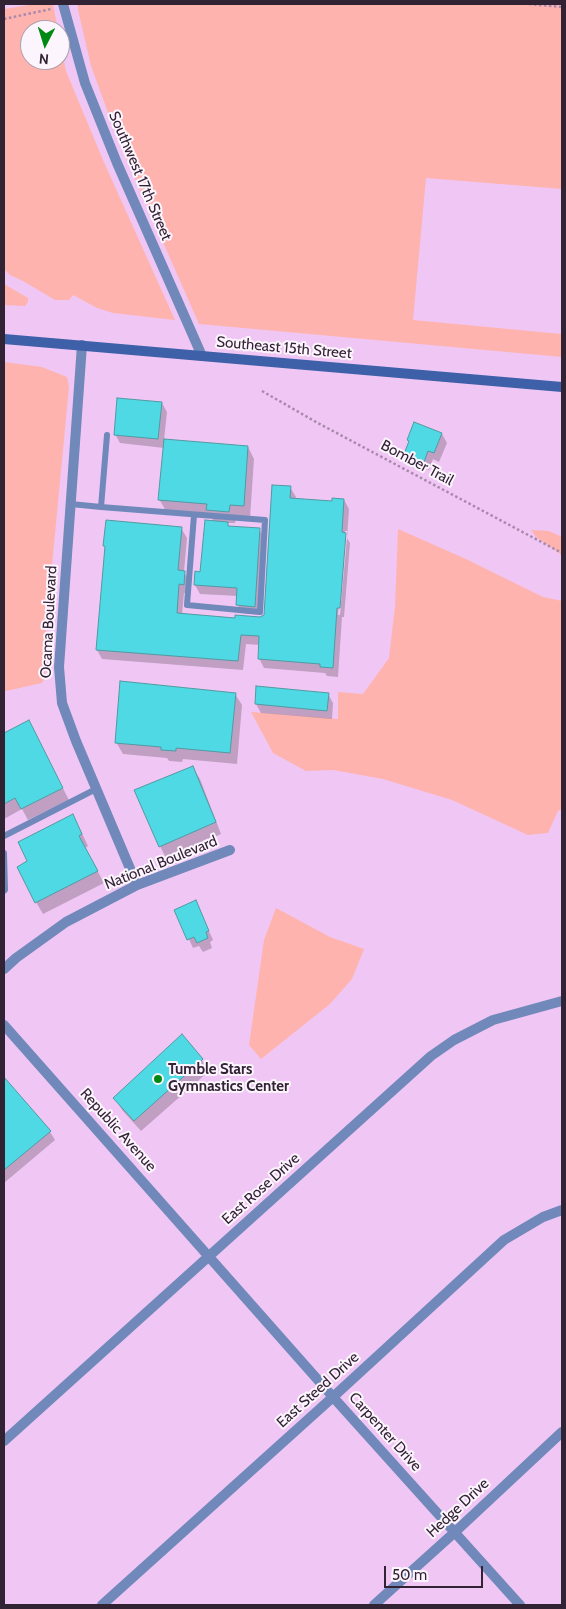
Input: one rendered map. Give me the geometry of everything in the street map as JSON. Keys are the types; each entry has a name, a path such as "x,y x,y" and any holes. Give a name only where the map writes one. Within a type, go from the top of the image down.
{"main road":[{"name":"Southeast 15th Street","path":"4,339 562,387"}],"street":[{"name":"Southwest 17th Street","path":"63,4 88,92 117,163 202,356"},
{"name":"Ocama Boulevard","path":"82,345 59,667 62,702 96,790 137,885"},
{"name":"National Boulevard","path":"4,969 16,958 66,922 137,885 230,850"},
{"name":"East Rose Drive","path":"4,1441 431,1056 454,1040 493,1020 562,1001"},
{"name":"Republic Avenue","path":"4,1025 209,1256"},
{"name":"East Steed Drive","path":"102,1605 504,1240 543,1217 562,1210"},
{"name":"Carpenter Drive","path":"209,1256 520,1605"},
{"name":"Hedge Drive","path":"374,1605 562,1432"}],"lane":[{"path":"101,507 107,435"},
{"path":"71,504 265,520 260,612 187,605 194,515"},
{"path":"4,836 96,790"},
{"path":"4,853 4,891"}],"path":[{"path":"529,4 562,7"},
{"path":"4,19 51,9"},
{"name":"Bomber Trail","path":"262,391 316,422 562,553"}],"shaded area":[{"path":"35,4 53,4 56,20 20,20 20,70 66,70 103,160 175,320 113,313 97,308 73,295 69,300 55,300 10,275 4,269 4,9"},
{"path":"78,4 562,4 562,189 426,178 413,320 562,334 562,357 199,324 118,140 91,66"},
{"path":"4,284 28,298 25,306 4,305"},
{"path":"4,362 42,367 67,377 69,387 45,639 45,678 42,683 6,691 4,691"},
{"path":"398,529 466,559 543,597 562,601 562,809 558,811 548,833 528,835 452,800 383,779 333,770 306,771 273,753 251,712 338,719 338,692 363,694 389,658 395,606"},
{"path":"531,530 549,531 562,537 562,555 536,537"},
{"path":"276,908 330,937 364,949 352,979 330,1004 261,1059 249,1045 264,940"}],"building":[{"path":"117,398 162,402 158,439 114,435"},
{"path":"414,422 442,433 434,453 428,451 424,462 404,454"},
{"path":"164,439 248,446 244,506 230,505 229,512 206,510 207,504 158,500"},
{"path":"272,485 291,486 290,498 332,501 332,498 344,499 342,532 346,533 340,608 337,608 333,668 320,667 320,664 258,659 259,636 241,635 238,661 96,650 106,520 182,527 178,570 185,571 184,585 179,584 177,613 235,618 235,615 260,617 264,615"},
{"path":"205,520 228,522 228,526 260,528 255,607 236,605 237,588 194,585 195,571 200,572"},
{"path":"120,681 236,693 230,753 176,748 176,751 161,750 161,747 115,743"},
{"path":"256,686 329,693 327,711 255,704"},
{"path":"29,720 63,788 21,809 15,798 4,804 4,733"},
{"path":"193,766 216,822 159,847 134,790"},
{"path":"73,814 82,834 79,836 98,871 35,903 17,867 27,861 18,842"},
{"path":"196,900 209,931 206,932 208,938 197,943 194,937 187,940 174,910"},
{"name":"Tumble Stars Gymnastics Center","path":"182,1034 203,1059 134,1121 113,1098"},
{"path":"4,1077 51,1131 4,1170"}],"place":[{"name":"Tumble Stars Gymnastics Center","path":"158,1079"}]}
